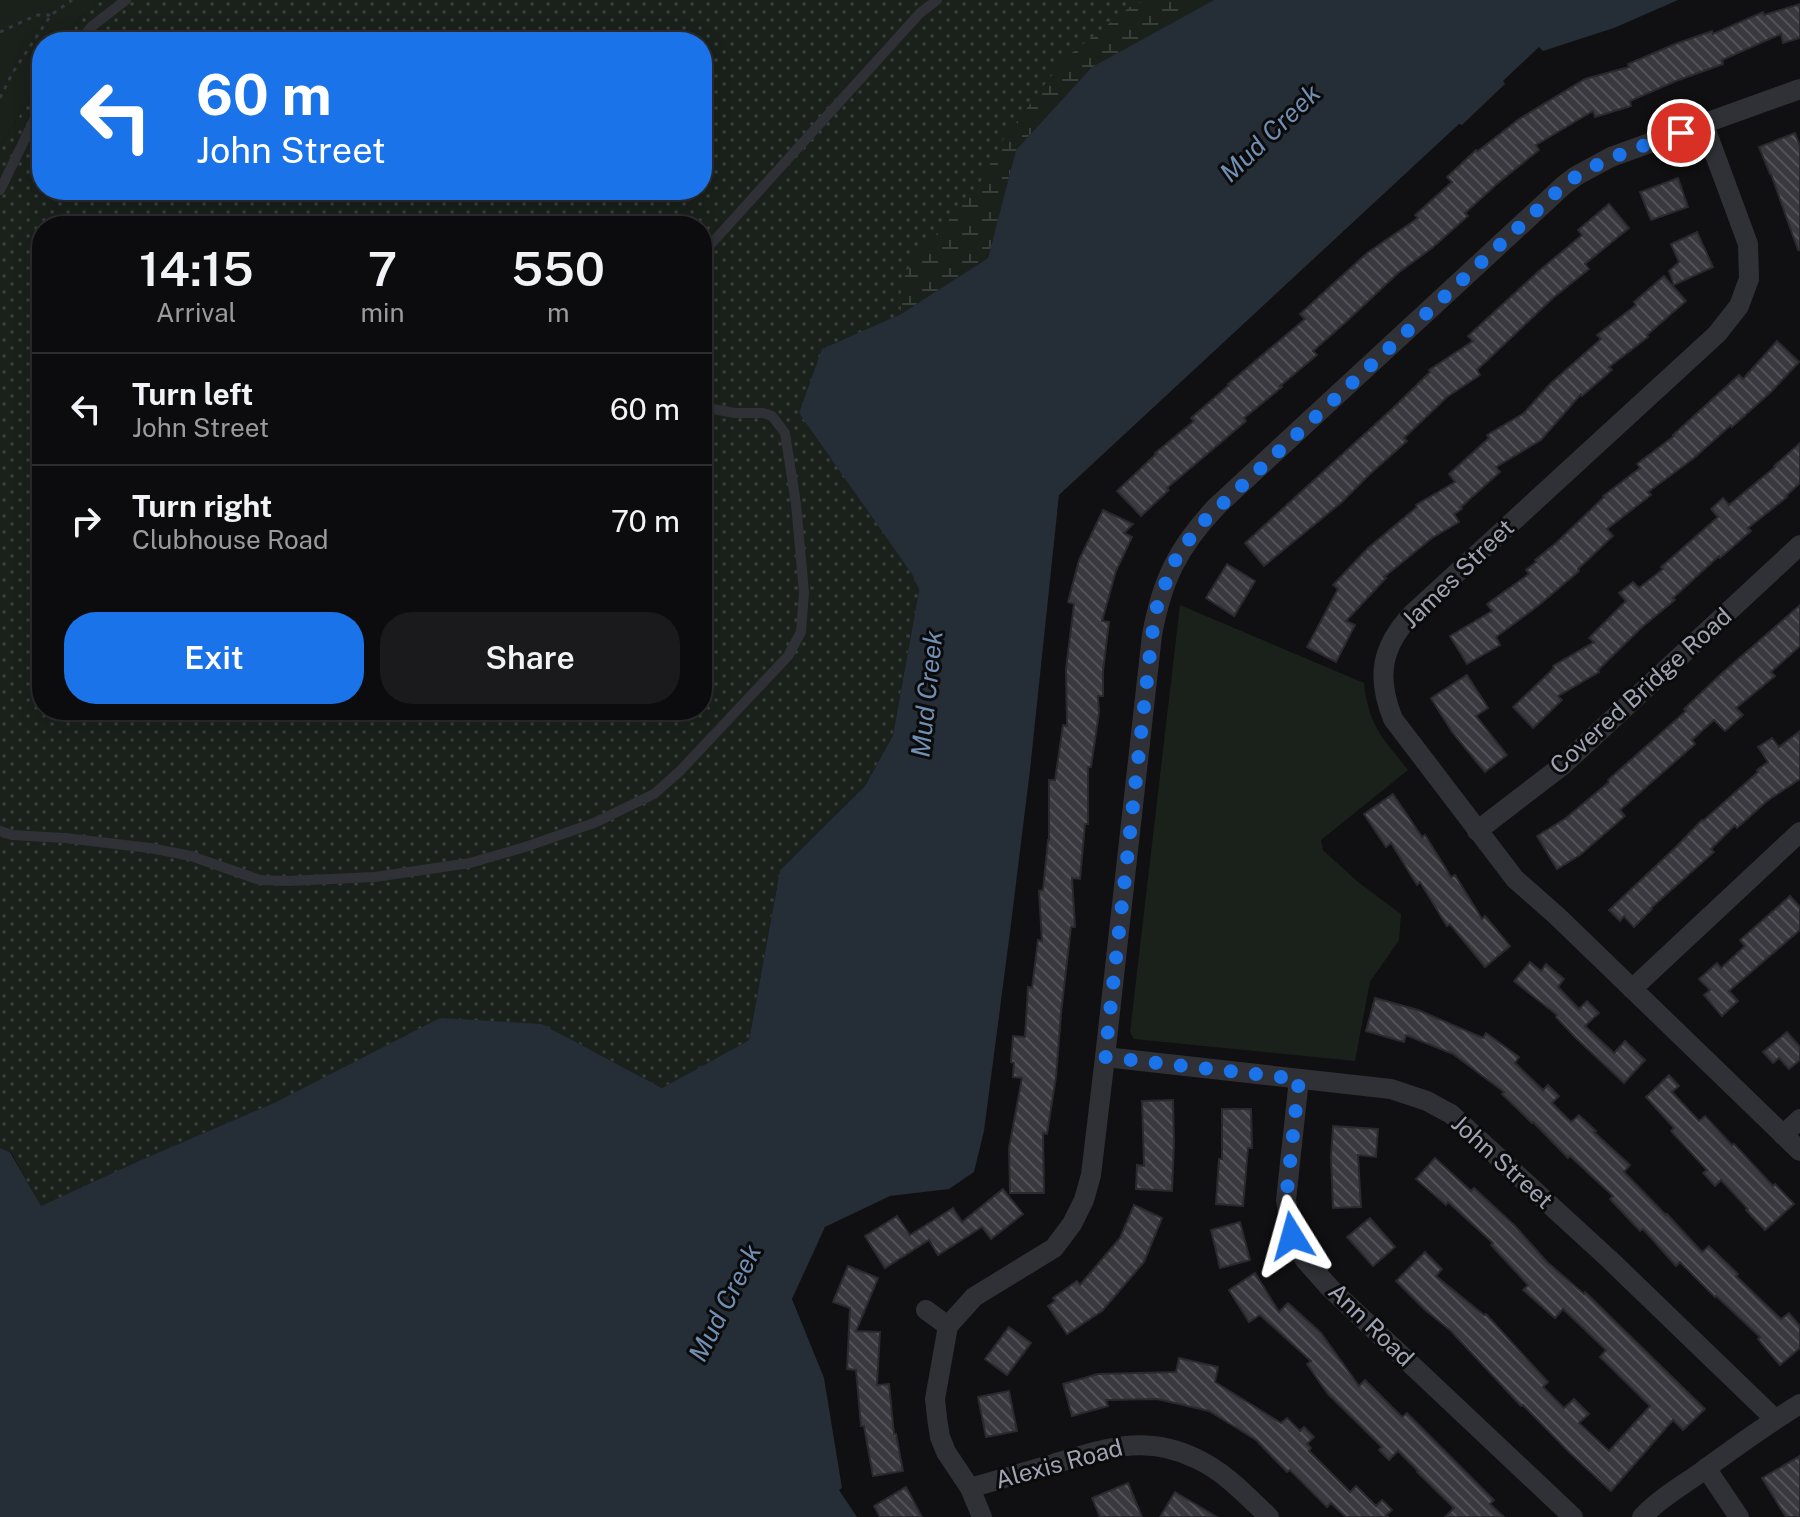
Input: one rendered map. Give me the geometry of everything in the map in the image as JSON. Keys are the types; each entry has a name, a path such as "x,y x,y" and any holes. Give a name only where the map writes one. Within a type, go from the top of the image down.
{"street":[{"path":"982,1517 970,1488 946,1452 940,1437 935,1399 948,1326 974,1297 1054,1248 1072,1224 1084,1200 1091,1175 1152,635 1158,601 1178,554 1217,506 1576,176 1611,157 1800,89"},
{"name":"James Street","path":"1704,125 1748,244 1749,279 1739,306 1717,334 1412,614 1398,629 1386,655 1382,684 1393,719 1522,886 1557,916 1800,1151"},
{"name":"Covered Bridge Road","path":"1477,831 1563,765 1800,545"},
{"path":"1632,989 1800,832"},
{"name":"John Street","path":"1105,1057 1391,1089 1427,1101 1451,1114 1609,1259 1775,1419"},
{"name":"Ann Road","path":"1299,1079 1286,1200 1292,1236 1305,1260 1330,1288 1573,1517"},
{"path":"1783,1135 1800,1119"},
{"path":"926,1310 948,1326"},
{"path":"1642,1517 1706,1468 1800,1404"},
{"name":"Alexis Road","path":"970,1488 1114,1446 1140,1444 1174,1450 1199,1459 1231,1481 1269,1517"},
{"path":"1706,1468 1739,1517"}],"lane":[{"path":"87,32 126,0"},
{"path":"712,243 920,13 937,0"},
{"path":"0,190 32,124"},
{"path":"0,831 12,835 150,848 191,856 260,880 361,878 484,859 594,823 654,794 673,778 788,656 801,632 804,592 796,504 785,433 772,416 763,413 712,409"}],"path":[{"path":"40,32 51,15 72,0"},
{"path":"0,32 37,15 51,15"},
{"path":"0,98 32,44"}],"green space":[{"path":"0,0 102,0 80,18 71,32 32,32 32,95 0,147"},
{"path":"102,0 1214,0 1092,67 1016,150 988,258 901,314 822,350 919,590 893,735 865,786 780,870 749,1040 662,1088 542,1024 276,1102 41,1207 11,1152 0,1148 0,147 32,95 32,200 712,200 712,32 71,32 80,18"},
{"path":"1146,0 1214,0 1092,67 1016,150 988,258 901,314 901,284 913,260 976,190 1003,140 1064,59 1130,7"},
{"path":"1180,605 1364,683 1373,721 1408,770 1321,840 1323,850 1358,882 1401,914 1399,940 1370,982 1355,1061 1134,1039 1130,1032"}],"water":[{"name":"Mud Creek","path":"1214,0 1678,0 1614,28 1543,51 1539,47 1462,125 1459,124 1059,495 1010,932 984,1131 974,1172 949,1189 890,1196 825,1227 792,1299 824,1378 842,1488 839,1490 857,1517 0,1517 0,1148 10,1152 41,1206 276,1102 440,1018 542,1024 662,1088 749,1040 780,870 865,786 893,735 919,590 912,574 799,413 822,349 901,314 988,258 1016,150 1092,67"}],"building":[{"path":"1800,4 1800,38 1783,43 1781,34 1722,60 1723,64 1630,101 1631,106 1595,117 1593,111 1536,145 1539,150 1498,183 1465,213 1468,216 1398,273 1313,351 1317,355 1167,488 1169,490 1141,516 1117,491 1155,453 1194,421 1191,418 1228,384 1305,319 1300,314 1367,253 1418,218 1415,215 1452,182 1447,177 1476,150 1519,119 1585,79 1629,67 1628,64 1675,44 1712,31 1713,34 1763,12 1764,15"},
{"path":"1795,133 1800,146 1800,250 1759,147"},
{"path":"1678,178 1688,207 1651,220 1640,192"},
{"path":"1609,204 1629,228 1585,264 1589,269 1553,298 1477,370 1480,375 1447,397 1404,438 1407,441 1342,502 1264,566 1245,543 1392,409 1429,370 1473,341 1468,336 1582,235 1578,230"},
{"path":"1697,232 1713,267 1674,285 1669,271 1679,262 1671,244"},
{"path":"1664,276 1686,301 1648,337 1609,367 1612,370 1581,394 1541,440 1496,467 1500,472 1454,514 1459,522 1432,538 1384,577 1346,621 1355,625 1336,662 1307,647 1338,589 1333,585 1368,548 1416,505 1455,482 1449,474 1489,438 1487,435 1524,413 1550,384 1601,339 1597,335 1636,305 1634,302"},
{"path":"1777,341 1799,362 1772,391 1607,529 1613,536 1579,571 1496,637 1500,645 1467,664 1450,636 1492,611 1487,604 1529,574 1526,570 1535,560 1603,496 1640,468 1637,464 1674,436 1739,375 1743,379"},
{"path":"1800,443 1800,483 1787,497 1748,528 1751,531 1673,598 1675,600 1642,627 1599,672 1558,696 1562,700 1533,728 1513,707 1553,666 1594,642 1589,638 1626,601 1619,593 1633,582 1639,588 1663,569 1661,567 1718,517 1711,509 1723,498 1729,505"},
{"path":"1103,510 1133,524 1124,533 1132,537 1116,571 1102,621 1109,622 1103,696 1098,696 1099,713 1091,767 1088,767 1088,824 1085,824 1080,879 1072,878 1075,927 1071,927 1056,1077 1047,1134 1043,1133 1044,1193 1010,1193 1009,1148 1022,1078 1013,1077 1013,1036 1025,1037 1028,987 1032,988 1038,940 1042,941 1039,891 1043,890 1049,840 1049,780 1055,780 1063,725 1067,726 1066,669 1074,604 1068,602 1079,560"},
{"path":"1227,564 1255,581 1234,616 1206,598"},
{"path":"1800,605 1800,646 1771,672 1775,676 1736,708 1743,715 1725,731 1714,720 1692,740 1695,744 1620,810 1625,816 1580,855 1557,869 1537,836 1566,818 1609,782 1721,674"},
{"path":"1467,675 1488,708 1476,716 1507,755 1485,772 1452,732 1431,698"},
{"path":"1800,731 1800,779 1767,801 1737,828 1735,825 1711,849 1714,852 1634,927 1624,916 1620,921 1609,910 1702,820 1768,762 1758,747 1772,738 1779,747"},
{"path":"1393,794 1422,837 1425,835 1451,877 1455,875 1482,919 1485,916 1510,946 1485,967 1450,924 1447,926 1420,882 1417,885 1391,843 1386,847 1364,814"},
{"path":"1790,896 1800,907 1800,930 1729,991 1738,1001 1722,1016 1704,995 1710,990 1699,979 1717,963 1721,968 1745,946 1740,940"},
{"path":"1530,962 1541,971 1546,964 1564,979 1558,987 1579,1009 1587,1001 1599,1013 1585,1026 1614,1053 1625,1041 1645,1060 1624,1083 1576,1038 1557,1015 1514,981"},
{"path":"1375,998 1418,1010 1483,1038 1486,1033 1519,1057 1515,1063 1543,1090 1548,1085 1559,1096 1552,1103 1571,1122 1579,1115 1596,1131 1630,1165 1624,1172 1702,1252 1709,1246 1781,1319 1789,1313 1800,1326 1800,1348 1780,1365 1758,1339 1760,1337 1680,1262 1676,1266 1643,1229 1640,1231 1610,1199 1613,1196 1570,1156 1568,1158 1502,1094 1504,1092 1453,1054 1406,1035 1404,1042 1366,1031"},
{"path":"1787,1032 1800,1047 1800,1060 1789,1069 1779,1058 1773,1063 1763,1052"},
{"path":"1669,1075 1679,1086 1672,1092 1699,1121 1705,1116 1794,1204 1765,1230 1721,1180 1715,1186 1703,1173 1707,1170 1671,1131 1674,1128 1646,1097"},
{"path":"1173,1100 1172,1191 1136,1189 1137,1165 1144,1166 1142,1101"},
{"path":"1222,1109 1251,1109 1252,1148 1248,1148 1243,1206 1216,1204 1219,1159 1222,1159"},
{"path":"1333,1126 1378,1129 1376,1157 1358,1155 1361,1207 1333,1208"},
{"path":"1435,1158 1471,1191 1474,1188 1515,1226 1547,1262 1585,1292 1705,1409 1683,1430 1673,1420 1611,1491 1521,1406 1451,1331 1396,1281 1425,1252 1442,1269 1436,1276 1486,1314 1548,1382 1543,1387 1564,1408 1574,1399 1589,1414 1579,1423 1609,1451 1650,1406 1600,1357 1606,1350 1563,1309 1555,1318 1523,1290 1528,1285 1491,1245 1493,1243 1448,1202 1446,1205 1416,1179"},
{"path":"1003,1189 1023,1214 991,1239 982,1227 938,1255 929,1240 885,1268 865,1236 897,1216 910,1235 953,1208 962,1222"},
{"path":"1134,1205 1162,1218 1144,1262 1102,1311 1067,1334 1048,1306 1055,1301 1053,1298 1077,1281 1080,1285 1120,1238"},
{"path":"1370,1218 1395,1247 1373,1266 1347,1237"},
{"path":"1240,1222 1250,1260 1220,1268 1211,1230"},
{"path":"848,1266 878,1278 856,1331 880,1332 877,1385 889,1384 894,1434 903,1471 873,1476 864,1426 861,1426 856,1370 847,1369 850,1308 833,1302"},
{"path":"1255,1273 1279,1312 1288,1303 1321,1333 1359,1386 1365,1380 1402,1417 1407,1413 1494,1500 1490,1504 1504,1517 1445,1517 1454,1508 1398,1451 1389,1460 1379,1450 1382,1447 1328,1394 1307,1364 1311,1361 1260,1315 1249,1322 1229,1290"},
{"path":"1009,1327 1031,1343 1007,1375 985,1359"},
{"path":"1179,1358 1218,1367 1215,1382 1281,1423 1287,1418 1300,1431 1304,1427 1314,1437 1307,1444 1311,1448 1309,1451 1350,1492 1356,1486 1376,1506 1382,1500 1392,1510 1386,1515 1388,1517 1346,1517 1331,1503 1327,1507 1256,1440 1209,1411 1157,1399 1106,1400 1108,1406 1072,1416 1063,1384 1098,1374 1176,1372"},
{"path":"1009,1391 1017,1431 986,1437 978,1397"},
{"path":"1800,1456 1800,1517 1786,1517 1762,1478"},
{"path":"1128,1483 1142,1517 1100,1517 1092,1498"},
{"path":"906,1487 922,1517 880,1517 874,1506"},
{"path":"1175,1492 1217,1517 1160,1517"}],"route":[{"path":"1292,1236 1286,1200 1299,1079 1105,1057 1158,601 1178,554 1217,506 1564,185 1611,157 1681,133"}]}
